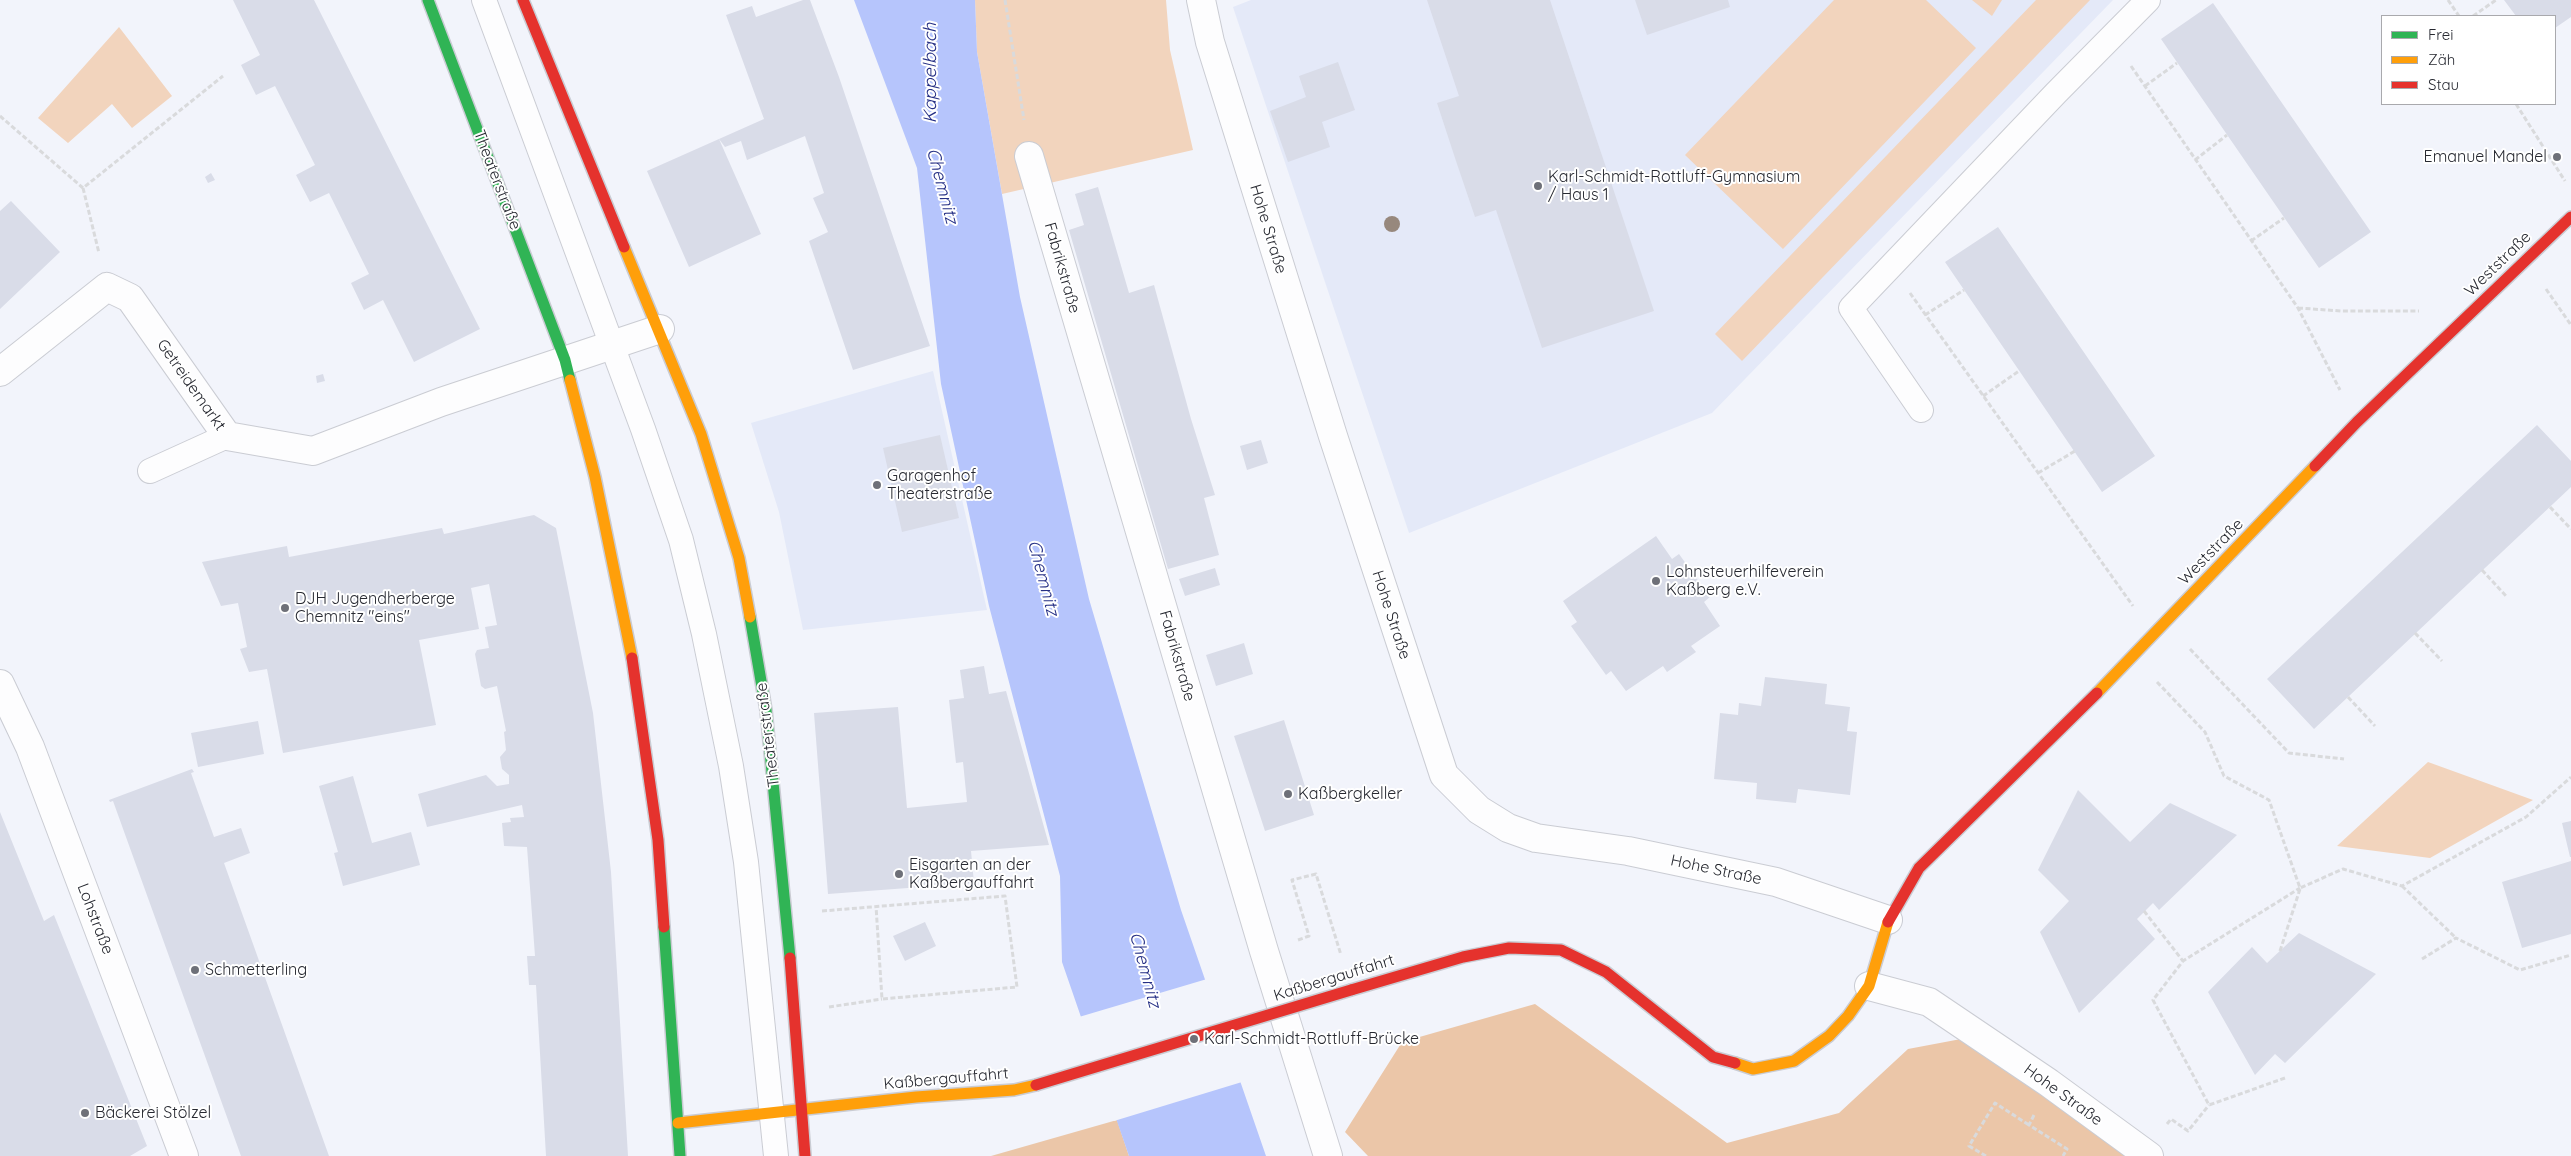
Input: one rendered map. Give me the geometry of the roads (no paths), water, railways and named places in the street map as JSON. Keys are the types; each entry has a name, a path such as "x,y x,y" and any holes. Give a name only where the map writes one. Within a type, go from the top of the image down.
{"main road":[{"name":"Theaterstraße","path":"428,0 565,360 595,477 632,659 658,840 680,1156"},
{"name":"Theaterstraße","path":"523,0 660,329 701,434 739,558 766,710 787,915 806,1156"},
{"name":"Weststraße","path":"1888,920 1919,868 2133,657 2357,422 2571,217"},
{"name":"Kaßbergauffahrt","path":"678,1123 1014,1090 1463,957 1510,948 1561,950 1606,972 1712,1057 1753,1070 1794,1061 1829,1036 1848,1016 1869,986 1888,920"}],"street":[{"name":"Hohe Straße","path":"1202,0 1210,42 1327,417 1444,775 1479,810 1508,828 1536,838 1628,851 1776,882 1888,920"},
{"name":"Fabrikstraße","path":"1029,156 1259,931 1328,1156"},
{"name":"Getreidemarkt","path":"0,372 108,287 130,298 227,436 314,451 396,418 492,387 565,360"},
{"path":"565,360 613,346 660,329"},
{"name":"Lohstraße","path":"0,684 30,747 184,1156"},
{"name":"Hohe Straße","path":"1869,986 1929,1002 2049,1083 2149,1156"}],"lane":[{"path":"484,0 613,346 673,514 704,634 721,709 746,862 776,1156"},
{"path":"1921,410 1851,308 2111,36 2148,0"},
{"path":"150,471 227,436"}],"water":[{"path":"854,0 975,0 977,52 1020,297 1089,599 1181,910 1266,1156 1129,1156 1062,962 1060,876 989,606 941,384 917,168"}],"place":[{"name":"Emanuel Mandel","path":"2557,157"},
{"name":"Karl-Schmidt-Rottluff-Gymnasium / Haus 1","path":"1538,186"},
{"name":"Garagenhof Theaterstraße","path":"877,485"},
{"name":"Lohnsteuerhilfeverein Kaßberg e.V.","path":"1656,581"},
{"name":"DJH Jugendherberge Chemnitz \"eins\"","path":"285,608"},
{"name":"Kaßbergkeller","path":"1288,794"},
{"name":"Eisgarten an der Kaßbergauffahrt","path":"899,874"},
{"name":"Schmetterling","path":"195,970"},
{"name":"Karl-Schmidt-Rottluff-Brücke","path":"1194,1039"},
{"name":"Bäckerei Stölzel","path":"85,1113"}],"water label":[{"name":"Kappelbach","path":"931,73"},
{"name":"Chemnitz","path":"942,186"},
{"name":"Chemnitz","path":"1043,578"},
{"name":"Chemnitz","path":"1145,970"}]}
